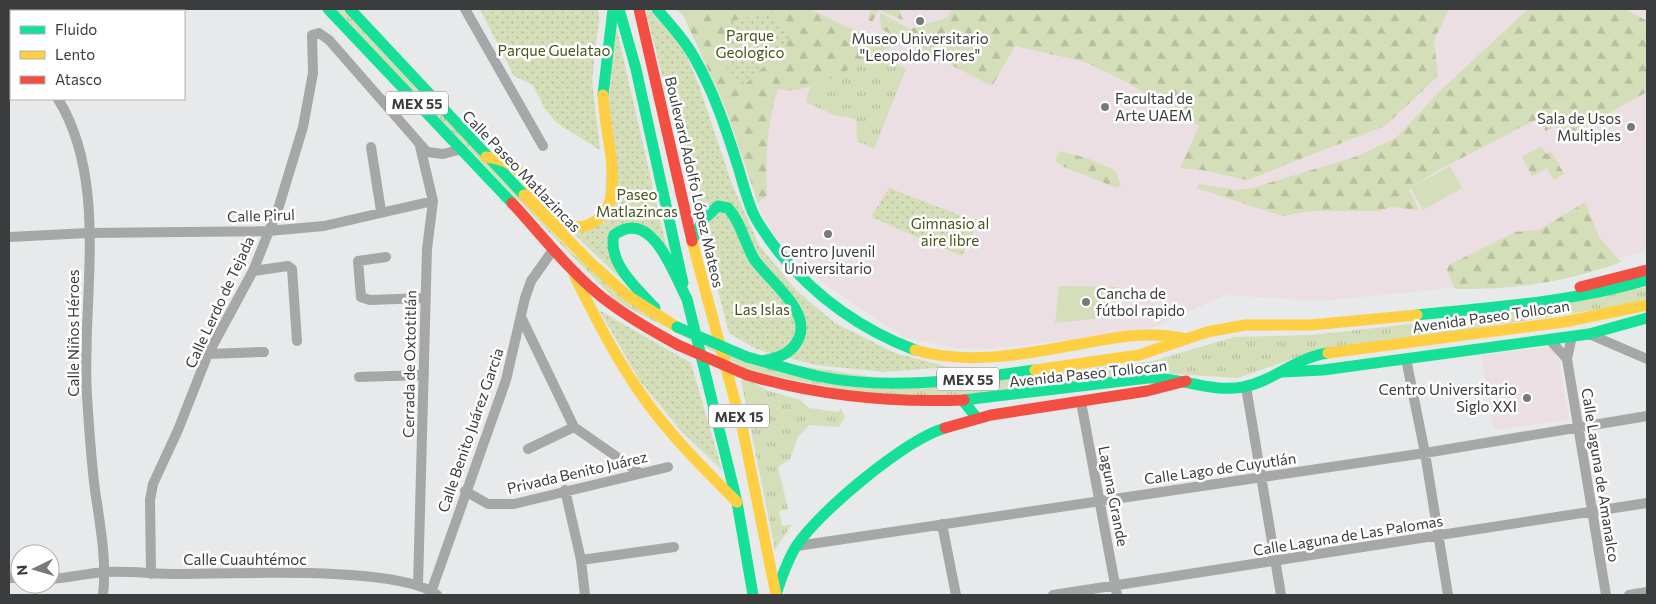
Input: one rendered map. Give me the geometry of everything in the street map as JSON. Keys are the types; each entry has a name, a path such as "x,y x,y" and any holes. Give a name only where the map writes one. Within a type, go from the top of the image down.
{"main road":[{"name":"Calle Paseo Matlazincas","path":"328,9 462,149 553,250 569,265"},
{"name":"Calle Paseo Matlazincas","path":"350,9 486,157 590,263 620,290 664,318"},
{"path":"486,157 498,158 511,163 521,172 528,184 556,219 566,225 590,224 600,217 608,207 613,186 603,102 613,9"},
{"name":"MEX 15","path":"619,9 636,69 687,299 737,502 753,595"},
{"name":"Boulevard Adolfo López Mateos","path":"639,9 692,242 742,431 776,594"},
{"path":"657,9 681,36 701,68 731,148 752,214 758,224 796,275 822,298 858,323 906,346 949,357 1050,349 1142,334 1188,339"},
{"path":"528,184 528,200"},
{"path":"692,242 708,213 718,206 728,208 761,268 796,310 801,330 795,346 785,355 760,361"},
{"path":"664,318 615,260 611,244 617,232 624,227 634,227 649,234 687,299"},
{"path":"569,265 610,346 630,379 654,411 737,502"},
{"name":"Avenida Paseo Tollocan","path":"569,265 602,297 654,332 678,345 747,375 781,387 869,399 963,401 1149,379 1187,381 1222,389 1246,387 1282,372 1300,360 1320,354 1564,322 1647,305"},
{"name":"Avenida Paseo Tollocan","path":"1279,325 1324,316 1519,298 1583,287 1647,270"},
{"name":"Avenida Paseo Tollocan","path":"664,318 677,327 747,357 818,376 848,380 918,383 956,381 1139,355 1188,339 1245,325 1328,324 1527,304 1616,289 1647,280"},
{"path":"1633,309 1642,320"},
{"name":"Avenida Paseo Tollocan","path":"1282,372 1306,372 1549,340 1589,334 1642,320"},
{"path":"776,594 796,546 824,515 918,439 935,430 977,418 1156,390 1187,381"},
{"path":"963,401 977,418"}],"street":[{"path":"465,9 544,146"},
{"name":"Calle Lerdo de Tejada","path":"151,574 150,500 153,484 178,430 208,354 253,271 279,206 303,127 313,73 311,39 314,32 329,40 427,152 434,154 462,149"},
{"name":"Calle Niños Héroes","path":"59,100 68,116 78,142 86,185 88,233 87,392 92,461 106,572"},
{"name":"Cerrada de Oxtotitlán","path":"418,585 426,248 432,201 419,145"},
{"path":"372,147 381,212"},
{"name":"Calle Pirul","path":"9,237 88,233 268,231 324,226 353,221 381,212 432,201"},
{"name":"Calle Benito Juárez Garcia","path":"433,594 465,491 506,380 531,281 553,250"},
{"path":"386,257 358,261 361,298 370,300 425,298"},
{"path":"253,271 288,266 292,269 297,341"},
{"path":"521,317 574,427 640,473"},
{"path":"1589,334 1647,359"},
{"name":"Calle Laguna de Amanalco","path":"1572,336 1566,359 1580,428 1606,595"},
{"path":"1549,340 1566,359"},
{"path":"208,354 264,352"},
{"path":"1406,359 1440,536 1448,595"},
{"path":"359,377 424,375"},
{"path":"1246,387 1281,595"},
{"name":"Laguna Grande","path":"1081,402 1116,590"},
{"name":"Calle Lago de Cuyutlán","path":"796,546 1425,452 1647,416"},
{"path":"528,449 574,427"},
{"name":"Privada Benito Juárez","path":"465,491 488,504 500,505 536,499 565,490 668,467"},
{"path":"565,490 581,560 585,595"},
{"name":"Calle Laguna de Las Palomas","path":"1054,595 1116,590 1275,561 1647,503"},
{"path":"942,524 956,595"},
{"path":"581,560 674,547"},
{"path":"103,595 106,572"},
{"name":"Calle Cuauhtémoc","path":"60,579 76,578 106,572 151,574 331,574 393,580 418,585 433,594"},
{"path":"1629,595 1647,592"}],"shaded area":[{"path":"687,9 1647,9 1647,251 1554,275 1414,292 1319,301 1226,295 1148,330 989,349 955,348 904,337 845,298 800,265 772,232 760,209 726,109"},
{"name":"Centro Universitario Siglo XXI","path":"1550,347 1559,361 1569,420 1494,430 1481,355"}],"green space":[{"path":"333,9 342,9 575,256 727,355 941,387 1153,361 1234,337 1312,335 1491,315 1647,287 1647,299 1609,308 1309,353 1238,378 1159,373 996,393 881,397 753,372 617,302"},
{"name":"Parque Guelatao","path":"480,9 598,9 599,20 592,80 600,150 557,123 545,109 533,85 514,76"},
{"name":"Las Islas","path":"645,9 649,9 684,49 699,86 732,184 759,245 796,290 835,323 895,353 948,367 884,372 815,365 756,349 729,333"},
{"path":"677,9 809,9 890,47 835,77 819,83 804,88 778,89 771,115 768,142 766,168 767,195 758,203 726,109 684,17"},
{"path":"870,9 899,9 903,20 879,10 872,22 868,20"},
{"path":"952,9 1449,9 1434,40 1438,76 1385,126 1247,180 1202,170 1180,168 1199,126 1125,81 1085,62 1015,46 992,86 881,29 880,13 910,29 948,17"},
{"path":"1528,9 1625,9 1647,21 1647,92 1562,139 1556,126 1546,131 1535,120 1433,173 1409,190 1419,210 1391,207 1378,211 1312,211 1282,216 1197,188 1199,184 1236,190 1252,188 1355,157 1396,138 1439,92"},
{"name":"Parque Geologico","path":"772,12 791,36 769,62 742,87 720,58 728,22"},
{"name":"Paseo Matlazincas","path":"616,26 668,254 657,234 608,234 636,293 570,230 604,223 609,96"},
{"path":"879,53 906,69 874,149 857,141 856,119 834,115 806,102 810,87"},
{"path":"1541,146 1546,154 1551,151 1564,174 1554,180 1547,168 1532,176 1522,157"},
{"path":"1060,151 1087,158 1115,170 1121,186 1117,188 1064,167 1055,161"},
{"path":"1450,166 1462,188 1423,210 1411,188"},
{"name":"Gimnasio al aire libre","path":"889,188 977,222 962,256 871,217"},
{"path":"1585,202 1599,237 1621,262 1560,280 1497,288 1455,289 1447,270 1449,265 1515,232 1539,230"},
{"name":"Cancha de fútbol rapido","path":"1059,286 1118,287 1112,317 1055,323"},
{"path":"599,310 691,363 722,470 682,432 640,381"},
{"path":"741,380 753,382 766,390 800,400 809,408 838,412 841,408 845,417 839,427 809,425 798,437 790,459 778,467 788,509 779,511 782,526 792,524 775,550"}],"traffic: fast":[{"path":"328,9 512,203"},
{"path":"350,9 524,195"},
{"path":"603,95 613,9"},
{"path":"619,9 636,69 683,283"},
{"path":"657,9 686,44 701,70 725,126 753,213 761,228 778,251 807,283 840,310 857,322 915,350"},
{"path":"692,241 703,220 718,206 728,208 736,219 754,259 794,306 801,327 799,338 788,352 762,361"},
{"path":"655,308 626,275 615,256 614,235 627,229 639,230 650,236 660,247 687,299"},
{"path":"1417,315 1562,299 1647,280"},
{"path":"687,299 737,502 753,595"},
{"path":"1283,372 1323,370 1589,334 1647,318"},
{"path":"677,327 747,357"},
{"path":"964,400 1148,378 1160,378 1207,387 1243,387 1265,380 1306,359 1328,353"},
{"path":"747,357 817,376 871,383 953,380 1035,370"},
{"path":"963,401 977,418"},
{"path":"776,594 793,551 809,530 825,514 887,461 908,446 945,428"}],"traffic: slow":[{"path":"486,157 504,161 514,167 558,219 568,225 580,227 594,222 602,216 607,208 613,178 603,95"},
{"path":"524,195 591,263 628,296 677,327"},
{"path":"692,241 743,431 776,595"},
{"path":"575,277 614,351 651,408 674,436 737,502"},
{"path":"1328,353 1564,322 1647,305"},
{"path":"1035,370 1139,355 1207,332 1245,325 1311,325 1417,315"},
{"path":"915,350 934,355 974,358 1014,355 1130,336 1158,335 1187,339"}],"traffic: jam":[{"path":"639,9 692,241"},
{"path":"512,203 567,264 612,305 678,345"},
{"path":"1580,287 1647,270"},
{"path":"678,345 747,375"},
{"path":"747,375 801,388 854,396 881,399 964,400"},
{"path":"945,428 991,415 1147,391 1186,381"}],"place":[{"name":"Museo Universitario \"Leopoldo Flores\"","path":"920,21"},
{"name":"Facultad de Arte UAEM","path":"1105,107"},
{"name":"Sala de Usos Multiples","path":"1631,127"},
{"name":"Centro Juvenil Universitario","path":"828,234"},
{"name":"Cancha de fútbol rapido","path":"1086,302"},
{"name":"Centro Universitario Siglo XXI","path":"1527,398"}]}
